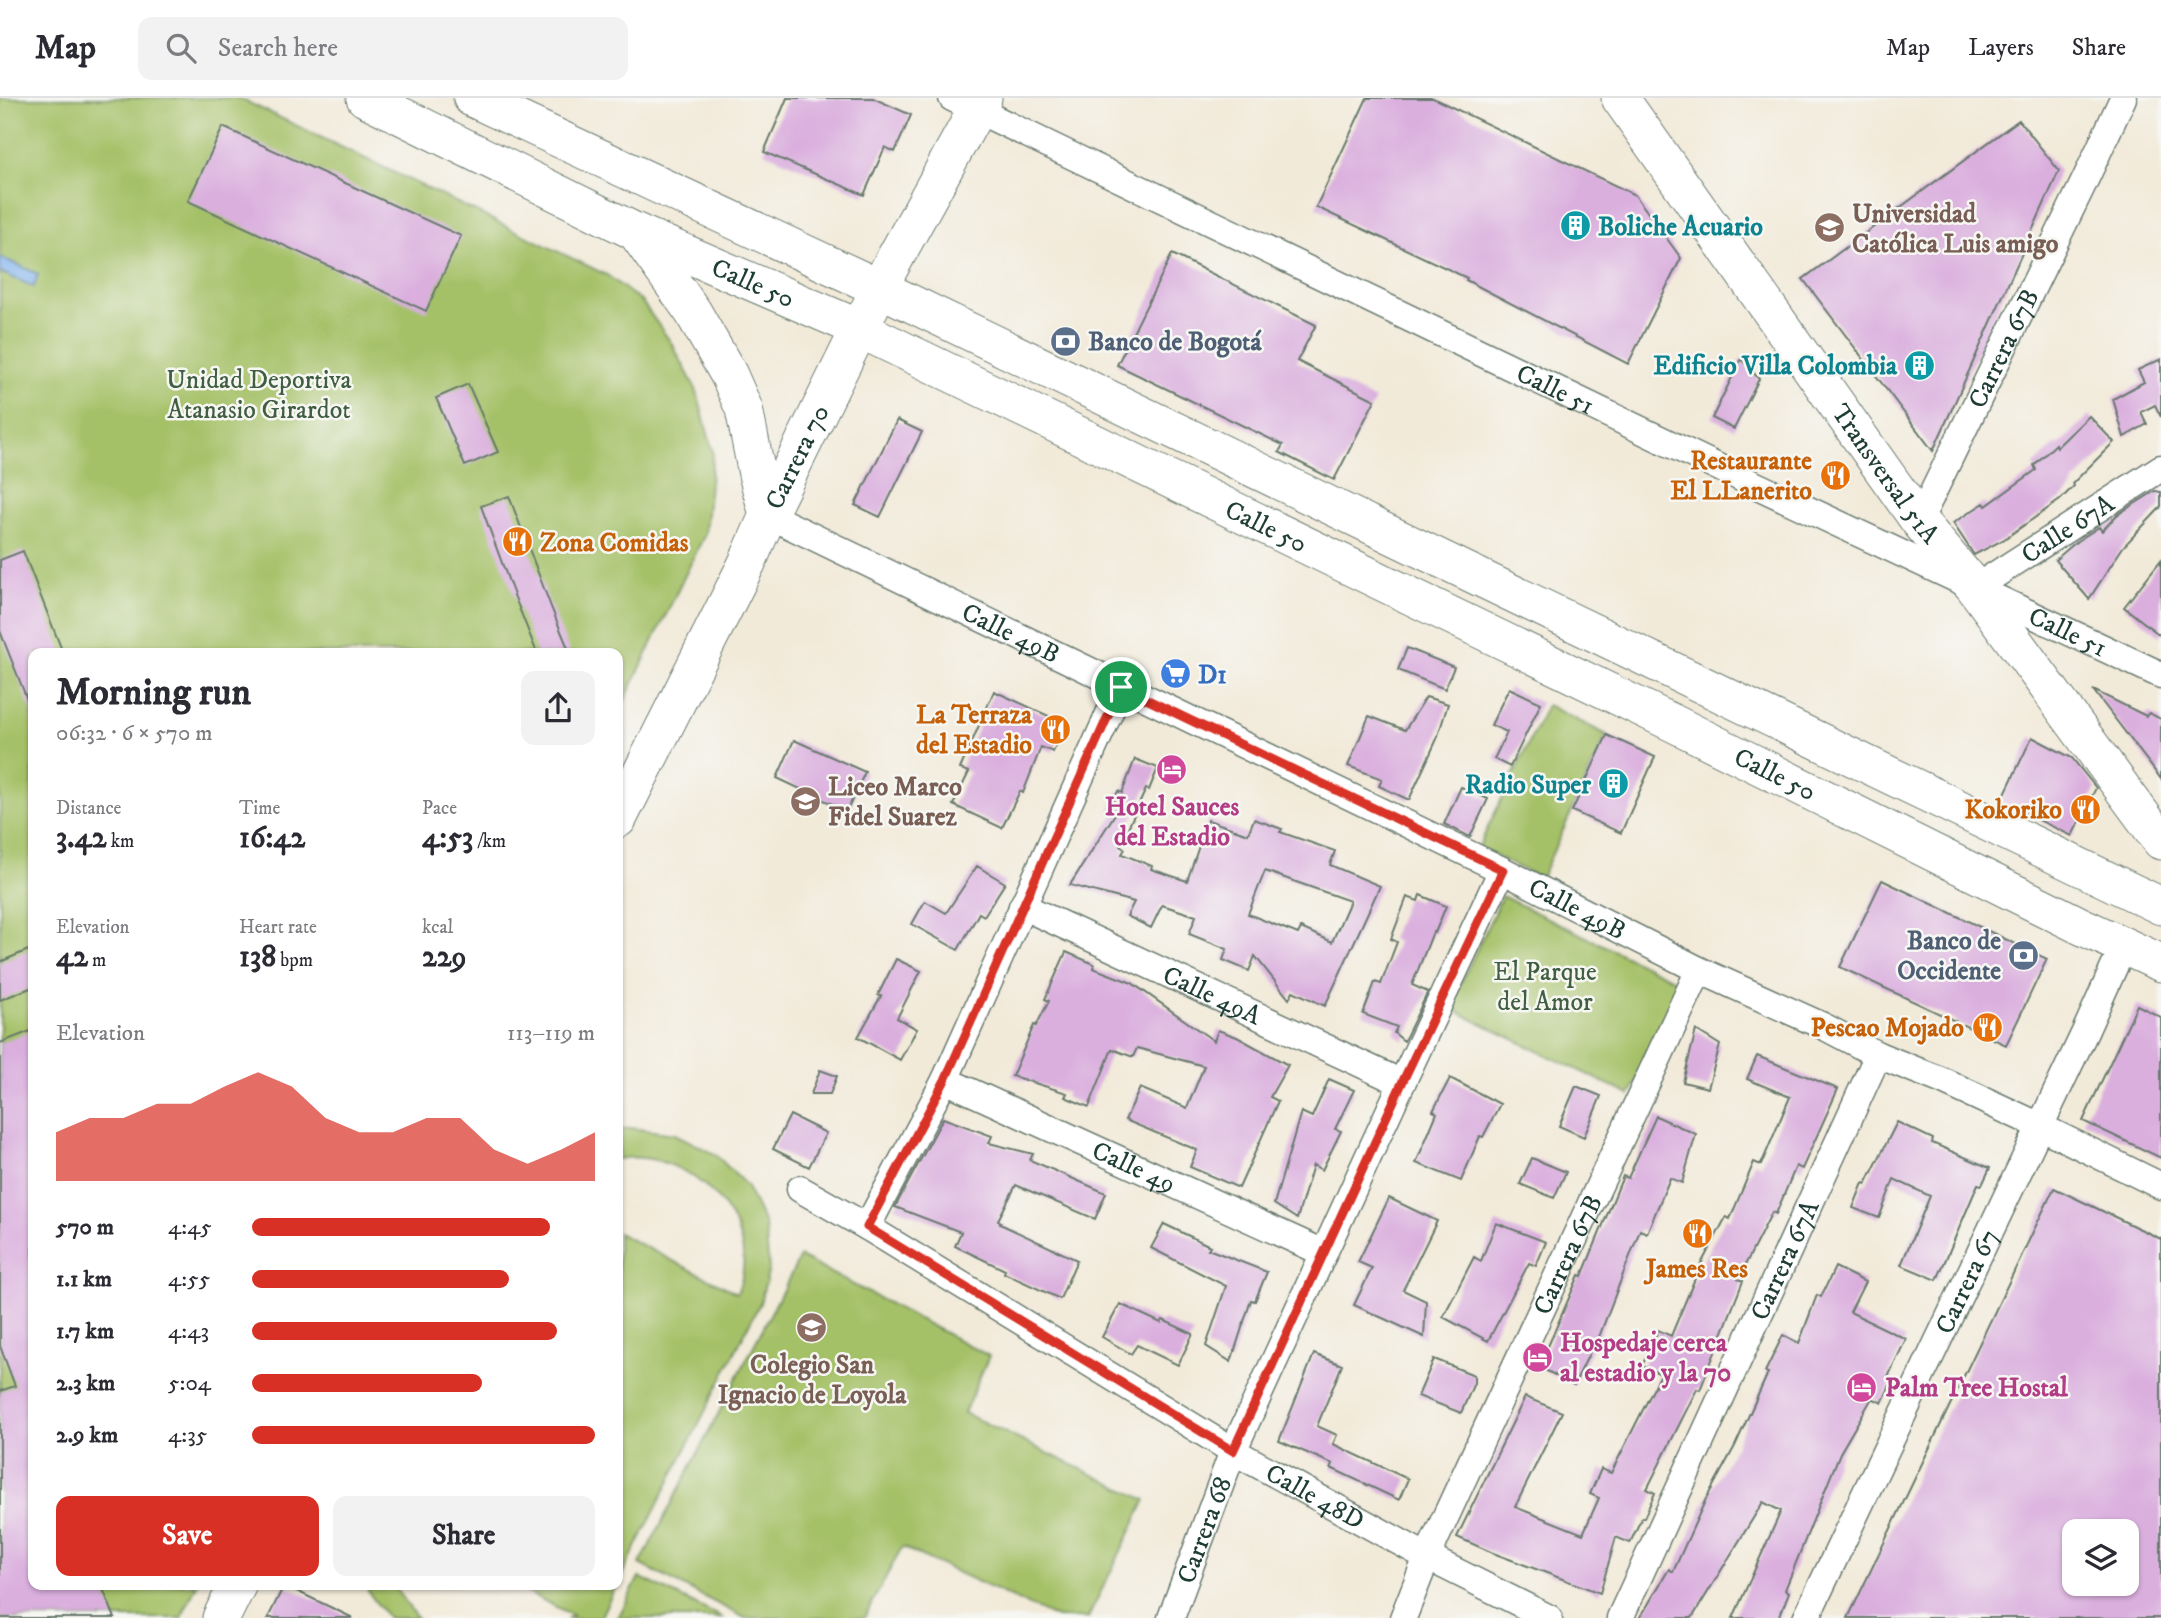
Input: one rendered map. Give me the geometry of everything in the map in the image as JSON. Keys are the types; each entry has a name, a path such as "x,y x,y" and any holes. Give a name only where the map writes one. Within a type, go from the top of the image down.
{"main road":[{"name":"Calle 50","path":"365,98 636,232 859,330 1673,723 2161,963"},
{"name":"Calle 50","path":"472,98 879,288 2161,906"},
{"name":"Transversal 51A","path":"1620,98 1919,521 1975,588 2161,841"},
{"name":"Carrera 70","path":"623,809 747,563 879,288 979,108"},
{"path":"636,232 693,312 729,375 744,409 768,515"},
{"path":"2123,945 2145,927 2161,922"},
{"path":"221,1618 234,1590"}],"street":[{"name":"Carrera 67B","path":"1919,521 2123,98"},
{"name":"Calle 51","path":"979,108 2161,675"},
{"name":"Calle 67A","path":"1975,588 2161,468"},
{"name":"Calle 49B","path":"768,515 1503,870 1699,970 2161,1185"},
{"path":"867,1227 945,1080 1121,687"},
{"name":"Carrera 68","path":"1171,1618 1233,1451 1503,870"},
{"name":"Calle 49A","path":"1022,906 1402,1083"},
{"name":"Carrera 67","path":"1807,1618 2085,1032 2123,945"},
{"name":"Carrera 67B","path":"1403,1618 1427,1557 1699,970"},
{"name":"Carrera 67A","path":"1620,1618 1878,1055"},
{"name":"Calle 49","path":"945,1080 1324,1253"},
{"name":"Calle 48D","path":"800,1189 867,1227 1233,1451 1427,1557 1549,1618"}],"green space":[{"name":"Unidad Deportiva Atanasio Girardot","path":"0,98 239,98 607,275 642,302 672,344 696,389 713,452 705,534 623,704 623,648 28,648 28,1590 194,1590 181,1618 0,1618"},
{"path":"1547,705 1607,735 1541,878 1478,848"},
{"name":"El Parque del Amor","path":"1502,896 1683,984 1630,1095 1449,1008"},
{"path":"623,1129 675,1134 715,1154 746,1185 765,1225 769,1269 760,1303 623,1573 623,1236 737,1293 743,1267 741,1241 731,1216 715,1195 694,1177 670,1165 644,1158 623,1159"},
{"path":"800,1257 989,1356 964,1413 1146,1500 1088,1618 1057,1618 902,1547 864,1618 745,1618 640,1564"},
{"path":"639,1577 723,1618 618,1618"},
{"path":"368,1590 396,1590 417,1618 388,1618"},
{"path":"523,1590 614,1590 600,1618 568,1618 572,1615"}],"water":[{"path":"0,257 38,274 34,287 0,272"}],"building":[{"path":"787,98 873,98 911,115 895,152 885,147 864,195 764,152"},
{"path":"1367,98 1433,98 1635,195 1681,258 1628,364 1466,280 1467,278 1316,207"},
{"name":"Edificio Villa Colombia","path":"2019,120 2059,171 1933,451 1803,279"},
{"path":"223,127 461,236 426,311 188,201"},
{"path":"1172,254 1316,325 1297,361 1375,400 1334,480 1279,452 1283,445 1117,365"},
{"path":"1741,359 1759,379 1734,429 1712,418"},
{"path":"2161,359 2161,417 2155,405 2141,412 2147,424 2124,437 2113,399 2144,382 2138,370"},
{"path":"468,384 498,452 465,466 436,398"},
{"path":"2089,416 2114,442 2060,500 2003,540 1974,555 1953,523 1984,503 1986,506 2036,470 2034,465"},
{"path":"897,420 922,432 880,517 855,505"},
{"path":"2155,491 2161,492 2161,507 2123,547 2089,599 2055,560 2076,542 2099,527 2102,531 2117,515"},
{"path":"509,496 568,648 535,648 481,506"},
{"path":"23,551 61,648 28,648 28,702 0,631 0,560"},
{"path":"2161,560 2161,636 2124,607"},
{"path":"1407,648 1454,667 1445,689 1398,670"},
{"path":"1509,688 1541,703 1510,767 1494,759 1507,732 1491,725"},
{"path":"2093,690 2146,716 2149,713 2161,719 2161,779"},
{"path":"994,691 1066,724 1053,752 1041,747 1023,793 1020,791 1002,828 953,805 969,772 960,769"},
{"path":"1426,697 1448,704 1437,739 1409,800 1379,786 1382,779 1348,766 1369,716 1405,730"},
{"name":"Radio Super","path":"1607,735 1655,757 1621,833 1572,811"},
{"path":"2032,737 2072,758 2096,788 2072,836 2001,802"},
{"path":"794,740 865,772 847,811 777,778"},
{"path":"1135,759 1158,768 1120,845 1125,849 1122,854 1152,866 1151,869 1187,881 1208,820 1248,834 1254,819 1282,829 1280,832 1335,851 1330,865 1380,886 1325,1006 1293,991 1289,999 1255,956 1249,971 1223,960 1227,949 1189,934 1196,916 1162,905 1151,928 1127,916 1134,902 1070,885 1115,814 1109,811 1118,791 1122,793","holes":["1265,871 1350,901 1332,942 1301,928 1298,934 1248,914"]},
{"path":"1461,787 1488,799 1470,837 1444,824"},
{"path":"977,866 1005,883 984,916 979,913 958,950 912,924 925,901 946,913"},
{"path":"1882,880 2047,959 2006,1045 1840,967"},
{"path":"1420,895 1446,906 1412,985 1428,992 1404,1041 1394,1033 1397,1027 1363,1014 1375,982 1381,984 1397,942 1391,939 1407,897 1418,901"},
{"path":"28,950 28,989 0,1000 0,962"},
{"path":"1066,952 1094,964 1093,968 1132,983 1214,1041 1218,1030 1237,1037 1288,1065 1270,1097 1278,1101 1239,1188 1190,1167 1197,1150 1125,1120 1140,1088 1187,1108 1204,1066 1137,1048 1133,1057 1112,1049 1089,1107 1065,1097 1067,1093 1012,1076 1034,1025 1036,1026 1049,1001 1045,999"},
{"path":"896,959 921,971 897,1018 917,1029 900,1060 858,1037 881,996 878,995"},
{"path":"2137,1005 2161,1017 2161,1158 2083,1121"},
{"path":"1696,1030 1720,1045 1708,1088 1683,1082"},
{"path":"28,1032 28,1590 103,1590 115,1618 0,1618 0,1391 15,1386 0,1346 0,1043"},
{"path":"1757,1056 1838,1089 1802,1169 1796,1166 1776,1214 1772,1212 1738,1279 1743,1281 1700,1390 1697,1389 1647,1489 1655,1493 1644,1518 1642,1517 1630,1543 1616,1537 1600,1593 1457,1537 1525,1397 1562,1412 1515,1507 1583,1534 1599,1498 1590,1494 1601,1469 1611,1473 1661,1374 1642,1366 1658,1330 1671,1336 1701,1264 1726,1217 1730,1219 1754,1162 1761,1165 1790,1097 1747,1079"},
{"path":"820,1070 837,1076 830,1094 811,1094"},
{"path":"1450,1078 1500,1104 1483,1137 1480,1136 1461,1181 1416,1163 1437,1113 1433,1111"},
{"path":"1329,1079 1354,1090 1335,1129 1341,1131 1322,1170 1313,1165 1297,1219 1274,1204 1301,1112 1312,1117"},
{"path":"1576,1086 1601,1096 1584,1137 1559,1126"},
{"path":"790,1115 826,1133 809,1167 773,1149"},
{"path":"1656,1116 1696,1134 1682,1183 1670,1178 1647,1233 1640,1230 1599,1337 1574,1385 1539,1367 1579,1275 1582,1276 1623,1176 1628,1178"},
{"path":"943,1118 992,1136 989,1143 1033,1154 1030,1160 1106,1193 1095,1219 1016,1185 998,1220 1000,1224 1077,1260 1060,1299 955,1246 961,1232 895,1207"},
{"path":"1897,1122 1933,1139 1932,1143 1990,1168 1982,1185 1978,1184 1937,1280 1901,1265 1930,1196 1894,1179 1879,1218 1853,1208 1863,1183 1866,1184"},
{"path":"1532,1158 1566,1172 1554,1198 1520,1184"},
{"path":"2054,1188 2161,1239 2161,1618 1848,1618"},
{"path":"1389,1198 1437,1221 1403,1290 1426,1301 1424,1337 1354,1305 1372,1268 1358,1262"},
{"path":"1496,1223 1546,1242 1536,1266 1529,1263 1488,1341 1443,1317 1474,1257 1481,1261"},
{"path":"1164,1224 1210,1246 1208,1249 1267,1272 1255,1301 1251,1300 1231,1362 1206,1346 1226,1286 1151,1248"},
{"path":"1835,1267 1865,1282 1850,1312 1906,1339 1888,1377 1893,1379 1882,1403 1872,1398 1840,1453 1785,1590 1789,1592 1779,1618 1733,1618 1781,1511 1763,1502 1692,1618 1640,1618 1669,1569 1673,1572 1705,1501 1735,1446 1783,1335 1799,1343 1817,1295 1821,1297"},
{"path":"1120,1304 1193,1334 1178,1365 1137,1345 1131,1354 1102,1337"},
{"path":"1314,1354 1342,1365 1317,1426 1337,1435 1333,1444 1408,1479 1399,1500 1331,1468 1333,1464 1279,1441"},
{"path":"1434,1359 1474,1375 1474,1383 1461,1413 1418,1396"},
{"path":"282,1590 294,1590 353,1618 268,1618"}],"place":[{"name":"Boliche Acuario","path":"1575,226"},
{"name":"Universidad Católica Luis amigo","path":"1829,228"},
{"name":"Banco de Bogotá","path":"1065,341"},
{"name":"Edificio Villa Colombia","path":"1920,365"},
{"name":"Restaurante El LLanerito","path":"1835,475"},
{"name":"Zona Comidas","path":"517,542"},
{"name":"D1","path":"1175,674"},
{"name":"La Terraza del Estadio","path":"1055,729"},
{"name":"Hotel Sauces del Estadio","path":"1172,770"},
{"name":"Radio Super","path":"1614,784"},
{"name":"Liceo Marco Fidel Suarez","path":"805,801"},
{"name":"Kokoriko","path":"2085,809"},
{"name":"Banco de Occidente","path":"2024,955"},
{"name":"Pescao Mojado","path":"1987,1027"},
{"name":"James Res","path":"1697,1233"},
{"name":"Colegio San Ignacio de Loyola","path":"812,1328"},
{"name":"Hospedaje cerca al estadio y la 70","path":"1537,1357"},
{"name":"Palm Tree Hostal","path":"1862,1387"}],"route":[{"path":"1121,687 1503,870 1233,1451 867,1227 945,1080 1121,687"}]}
